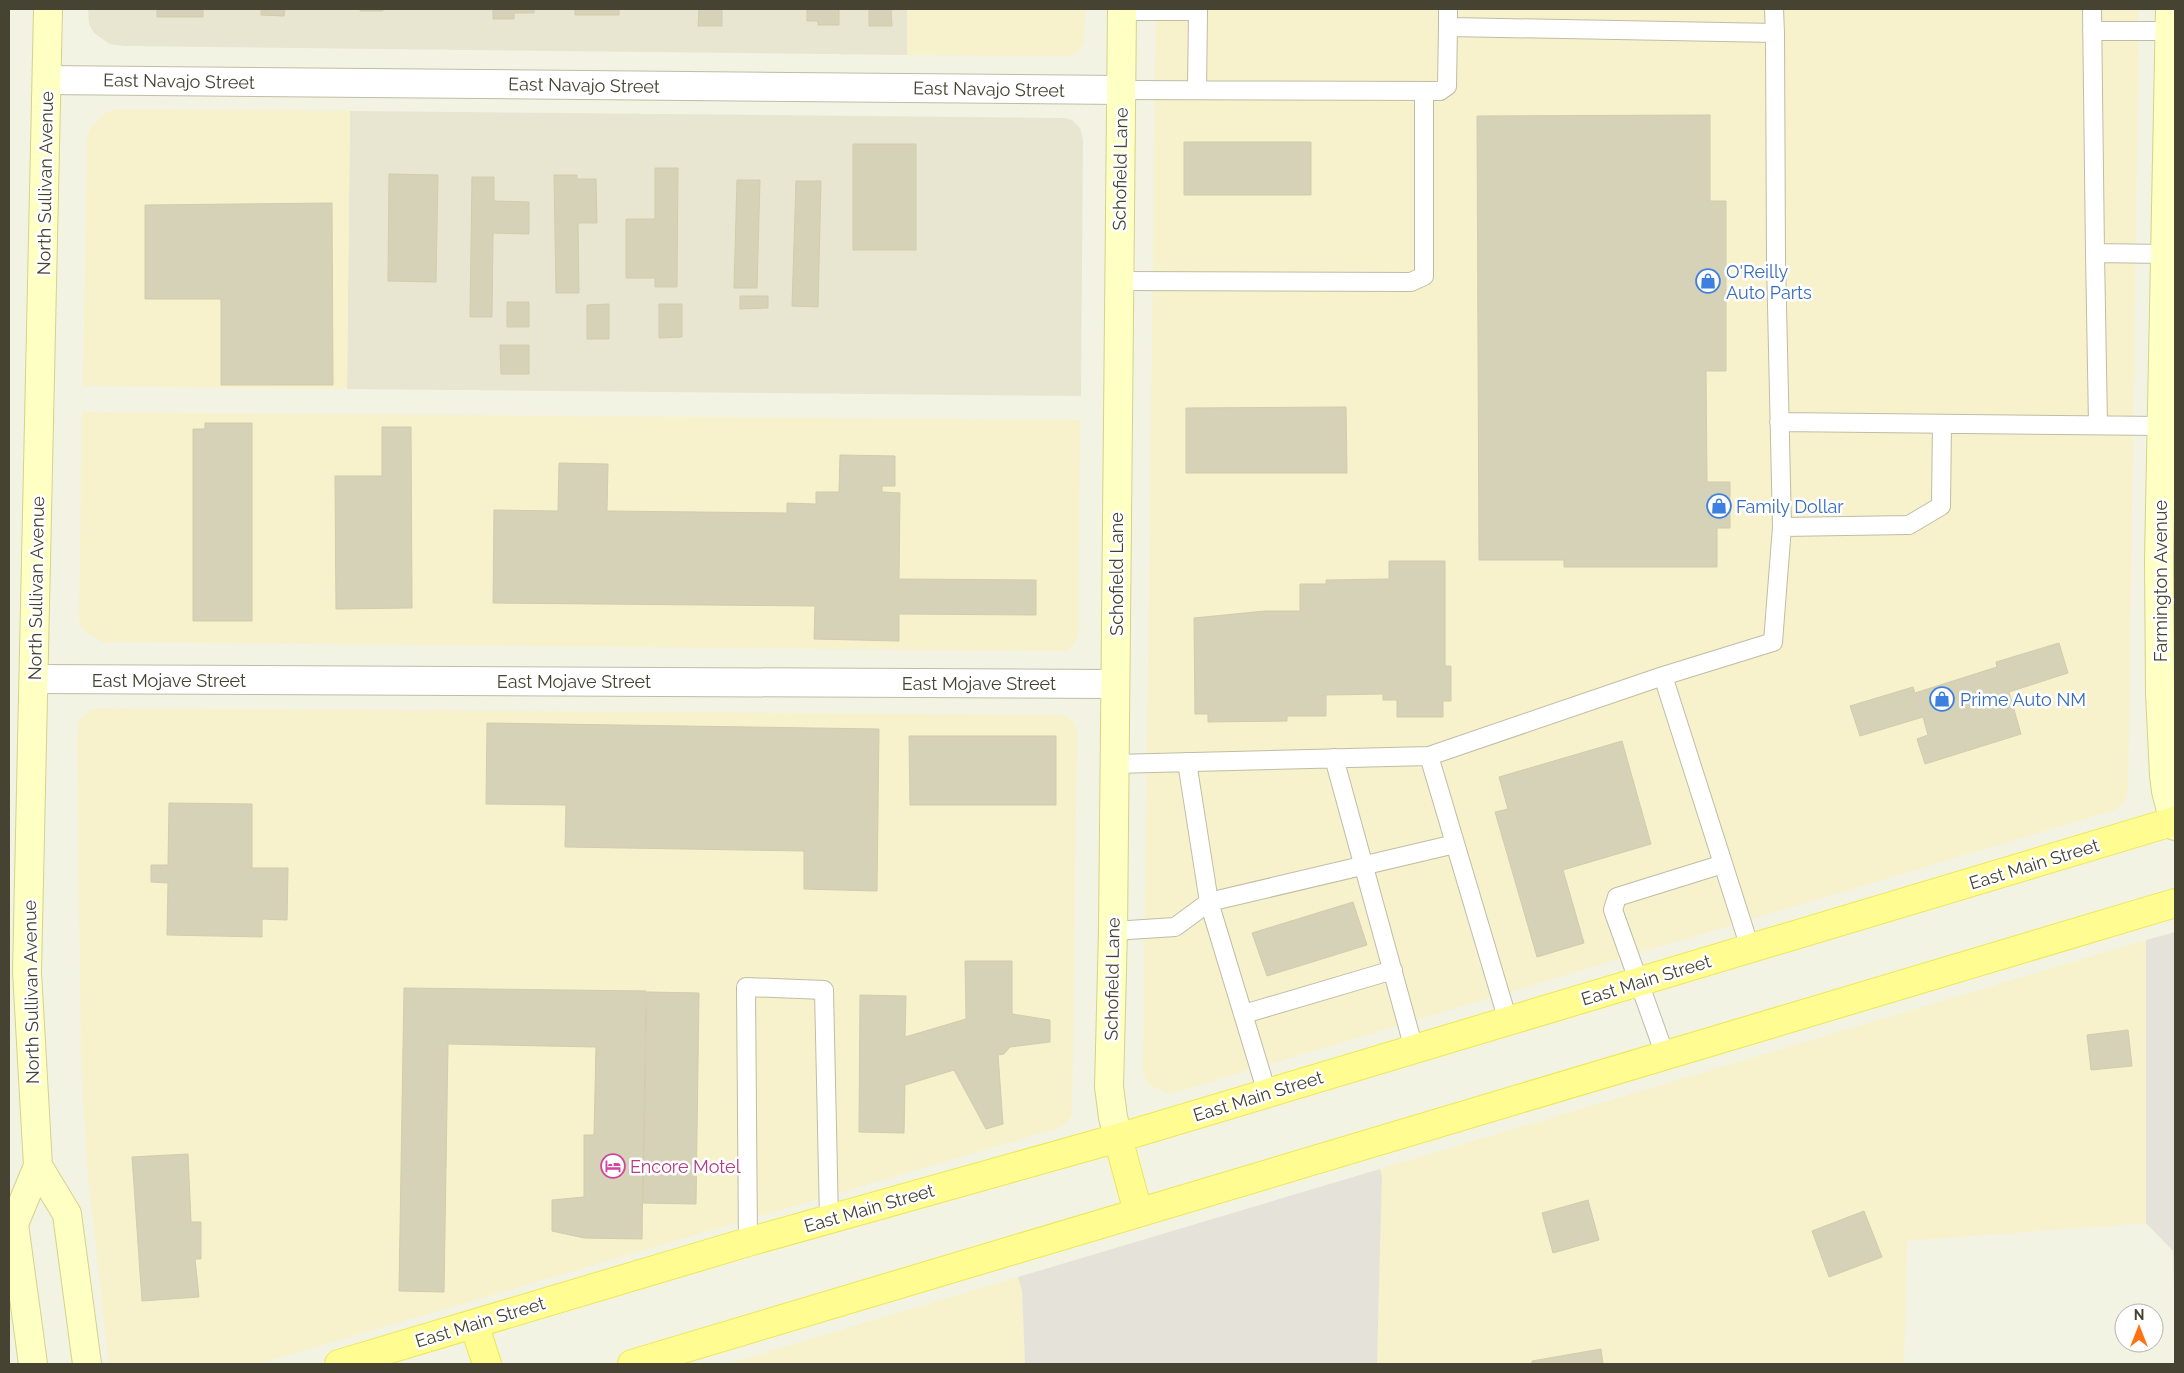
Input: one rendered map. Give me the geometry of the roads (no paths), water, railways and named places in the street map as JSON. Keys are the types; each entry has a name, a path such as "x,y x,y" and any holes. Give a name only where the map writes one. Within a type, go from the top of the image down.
{"main road":[{"name":"East Main Street","path":"339,1364 748,1242 1118,1138 1750,948 2175,823"},
{"path":"632,1364 2175,903"},
{"path":"1118,1138 1138,1212"},
{"path":"474,1324 487,1364"}],"street":[{"name":"North Sullivan Avenue","path":"33,1364 14,1224 38,1166 27,972 48,9"},
{"name":"Schofield Lane","path":"1118,1138 1112,1117 1109,1087 1114,932 1122,10"},
{"name":"Farmington Avenue","path":"2170,20 2159,559 2160,692 2166,791 2175,823"},
{"name":"East Navajo Street","path":"47,80 1121,90"},
{"name":"East Mojave Street","path":"34,679 1115,684"},
{"name":"North Sullivan Avenue","path":"38,1166 67,1214 87,1364"}],"lane":[{"path":"1114,764 1428,756 1663,676 1773,642 1782,527 1776,261 1774,9"},
{"path":"2092,9 2098,425"},
{"path":"1122,10 1198,10 1197,90"},
{"path":"1448,16 1451,27 1775,33"},
{"path":"1121,90 1440,91 1447,86 1448,16"},
{"path":"2092,30 2170,20"},
{"path":"1119,281 1411,282 1424,276 1424,91"},
{"path":"2095,253 2165,254"},
{"path":"1779,422 2162,426"},
{"path":"1782,527 1909,525 1941,506 1942,424"},
{"path":"1663,676 1750,948"},
{"path":"1428,756 1508,1021"},
{"path":"1334,758 1414,1049"},
{"path":"1187,762 1209,902 1267,1093"},
{"path":"1114,932 1175,927 1209,902 1455,844"},
{"path":"1665,1055 1613,910 1617,897 1723,864"},
{"path":"1244,1014 1393,970"},
{"path":"748,1242 746,987 824,990 828,1219"}],"place":[{"name":"O'Reilly Auto Parts","path":"1708,281"},
{"name":"Family Dollar","path":"1719,506"},
{"name":"Prime Auto NM","path":"1942,699"},
{"name":"Encore Motel","path":"613,1166"}]}
